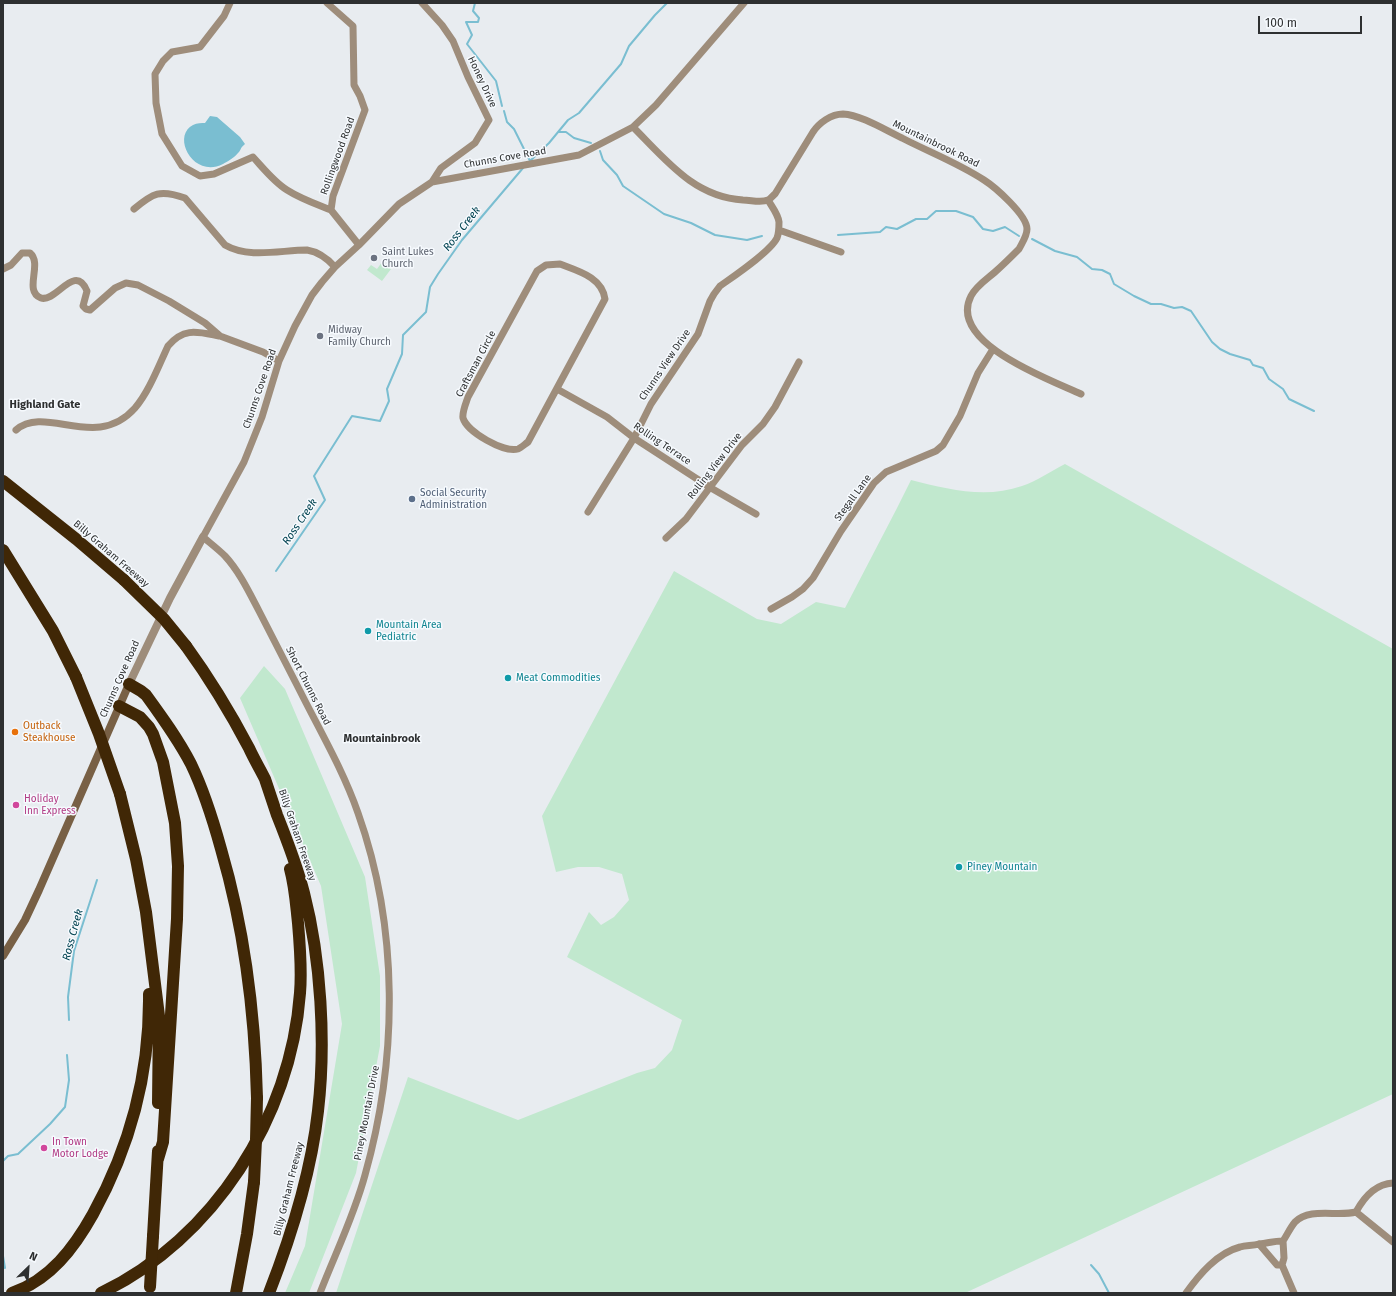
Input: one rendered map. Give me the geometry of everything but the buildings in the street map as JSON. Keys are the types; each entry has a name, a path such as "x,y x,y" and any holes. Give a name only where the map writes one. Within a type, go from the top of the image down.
{"highway":[{"name":"Billy Graham Freeway","path":"3,481 76,539 124,580 164,619 186,646 227,706 264,779 296,865 312,932 318,970 321,1007 321,1059 318,1111 310,1162 298,1212 269,1293"},
{"path":"3,550 53,631 76,677 99,734 120,794 142,885 158,1016 158,1159 150,1290"},
{"path":"129,684 146,695 176,737 191,764 202,789 216,830 228,874 246,960 252,1003 255,1044 257,1098 256,1140 254,1182 248,1234 236,1293"},
{"path":"119,706 144,721 149,727 158,745 172,803 178,866 177,919 163,1142 158,1159"},
{"path":"101,1293 137,1273 165,1252 196,1224 218,1198 247,1158 274,1105 289,1058 300,993 299,938 296,903 291,873 277,825 277,812"},
{"path":"12,1293 40,1279 68,1253 89,1221 118,1165 130,1130 142,1081 148,1030 149,979 152,965"}],"main road":[{"name":"Chunns Cove Road","path":"3,956 25,920 39,890 129,684"}],"street":[{"name":"Rollingwood Road","path":"230,3 224,16 200,47 172,52 155,74 156,103 162,134 182,166 200,176 214,174 253,157 287,190 308,202 331,210 359,245"},
{"name":"Rollingwood Road","path":"327,3 353,26 354,85 365,110 333,196 331,210"},
{"name":"Honey Drive","path":"422,3 442,25 453,41 468,77 489,120 475,143 441,168 432,182"},
{"name":"Chunns Cove Road","path":"129,684 170,598 244,462 262,417 279,361 295,326 312,295 335,267 399,204 432,182 579,155 633,127 656,105 744,3"},
{"name":"Mountainbrook Road","path":"768,200 775,194 812,132 818,125 834,116 842,114 860,118 984,180 1003,196 1019,214 1027,229 1019,249 977,288 972,296 968,306 971,324 980,337 993,349 1020,366 1082,394"},
{"path":"633,127 685,178 703,189 725,198 757,201 768,200 777,216 779,230 841,252"},
{"path":"134,209 153,194 160,193 176,195 185,198 225,245 233,250 261,253 307,250 313,251 326,257 335,267"},
{"name":"Chunns View Drive","path":"588,512 634,438 651,404 698,334 714,294 720,286 769,248 777,238 779,230"},
{"path":"3,269 11,265 22,253 30,253 35,260 33,288 36,295 47,298 68,283 79,281 87,290 83,306 90,310 116,288 126,283 138,286 169,301 205,323 220,336"},
{"name":"Craftsman Circle","path":"560,264 595,280 604,291 605,299 557,389 528,442 518,449 507,449 481,437 468,427 463,418 468,397 537,271 546,265 560,264"},
{"path":"16,430 28,424 41,421 86,428 102,427 125,417 135,408 144,395 168,346 180,335 189,332 199,332 220,336 263,352 279,361"},
{"name":"Stegall Lane","path":"771,609 792,598 813,578 841,531 874,483 886,472 930,454 943,445 960,416 978,373 993,349"},
{"name":"Rolling View Drive","path":"666,538 686,518 742,445 763,424 775,407 799,362"},
{"name":"Rolling Terrace","path":"557,389 607,417 634,438 710,488 756,514"},
{"name":"Short Chunns Road","path":"203,537 229,561 253,599 343,776 358,812 372,858"},
{"name":"Piney Mountain Drive","path":"320,1293 356,1204 365,1176 383,1096 387,1063 389,1029 388,966 385,934 372,858"},
{"path":"1356,1212 1361,1202 1372,1191 1387,1183 1393,1183"},
{"path":"1294,1293 1282,1265 1284,1258 1283,1241 1292,1226 1302,1217 1310,1214 1356,1212 1393,1242"},
{"path":"1186,1293 1195,1280 1211,1264 1228,1252 1240,1246 1270,1241 1283,1241"},
{"path":"1259,1244 1277,1265 1282,1265"}],"green space":[{"path":"382,262 391,269 382,281 367,270 371,265 377,269"},
{"path":"1065,464 1393,649 1393,1094 965,1293 336,1293 408,1077 518,1120 637,1073 655,1068 672,1050 682,1020 567,957 589,912 601,925 614,917 629,900 622,874 599,867 578,867 556,872 542,816 674,571 757,619 781,624 816,602 845,608 911,480 938,487 966,491 994,492 1008,490 1028,484"},
{"path":"264,666 285,689 365,877 380,976 380,1046 356,1173 309,1293 285,1293 305,1246 342,1024 321,886 240,698"}],"water":[{"path":"210,116 217,117 240,137 245,144 237,155 223,164 212,167 203,166 188,154 184,138 187,130 198,123 205,123"}],"waterway":[{"path":"475,3 473,11 479,18 478,22 466,22 472,35 467,44 496,81 502,106"},
{"name":"Ross Creek","path":"529,162 549,143 568,120 579,113 621,64 629,46 667,3"},
{"path":"504,111 507,122 514,129 530,161"},
{"path":"558,132 566,132 574,138 591,143"},
{"path":"600,151 603,160 617,175 623,186 664,214 691,223 715,235 747,240 762,236"},
{"name":"Ross Creek","path":"276,571 325,500 314,476 352,416 380,421 389,401 387,389 402,354 403,335 426,312 430,287 462,240 523,168"},
{"path":"838,235 880,232 886,227 897,229 916,219 927,219 936,211 956,211 973,217 983,229 993,231 1005,227 1019,236"},
{"path":"1032,239 1055,251 1077,257 1092,269 1102,270 1110,274 1114,284 1151,304 1161,304 1174,308 1182,307 1191,311 1212,342 1220,349 1230,354 1250,360 1253,365 1263,368 1269,379 1283,389 1289,399 1314,411"},
{"name":"Ross Creek","path":"69,1020 68,997 74,951 97,880"},
{"name":"Ross Creek","path":"3,1161 8,1156 18,1154 50,1124 65,1107 69,1080 67,1055"},
{"name":"Ross Creek","path":"3,1256 5,1268"},
{"path":"1091,1265 1099,1274 1109,1293"}],"place":[{"name":"Saint Lukes Church","path":"374,258"},
{"name":"Midway Family Church","path":"320,336"},
{"name":"Social Security Administration","path":"412,499"},
{"name":"Mountain Area Pediatric","path":"368,631"},
{"name":"Meat Commodities","path":"508,678"},
{"name":"Outback Steakhouse","path":"15,732"},
{"name":"Holiday Inn Express","path":"16,805"},
{"name":"Piney Mountain","path":"959,867"},
{"name":"In Town Motor Lodge","path":"44,1148"}],"district":[{"name":"Highland Gate","path":"45,405"},
{"name":"Mountainbrook","path":"382,739"}]}
